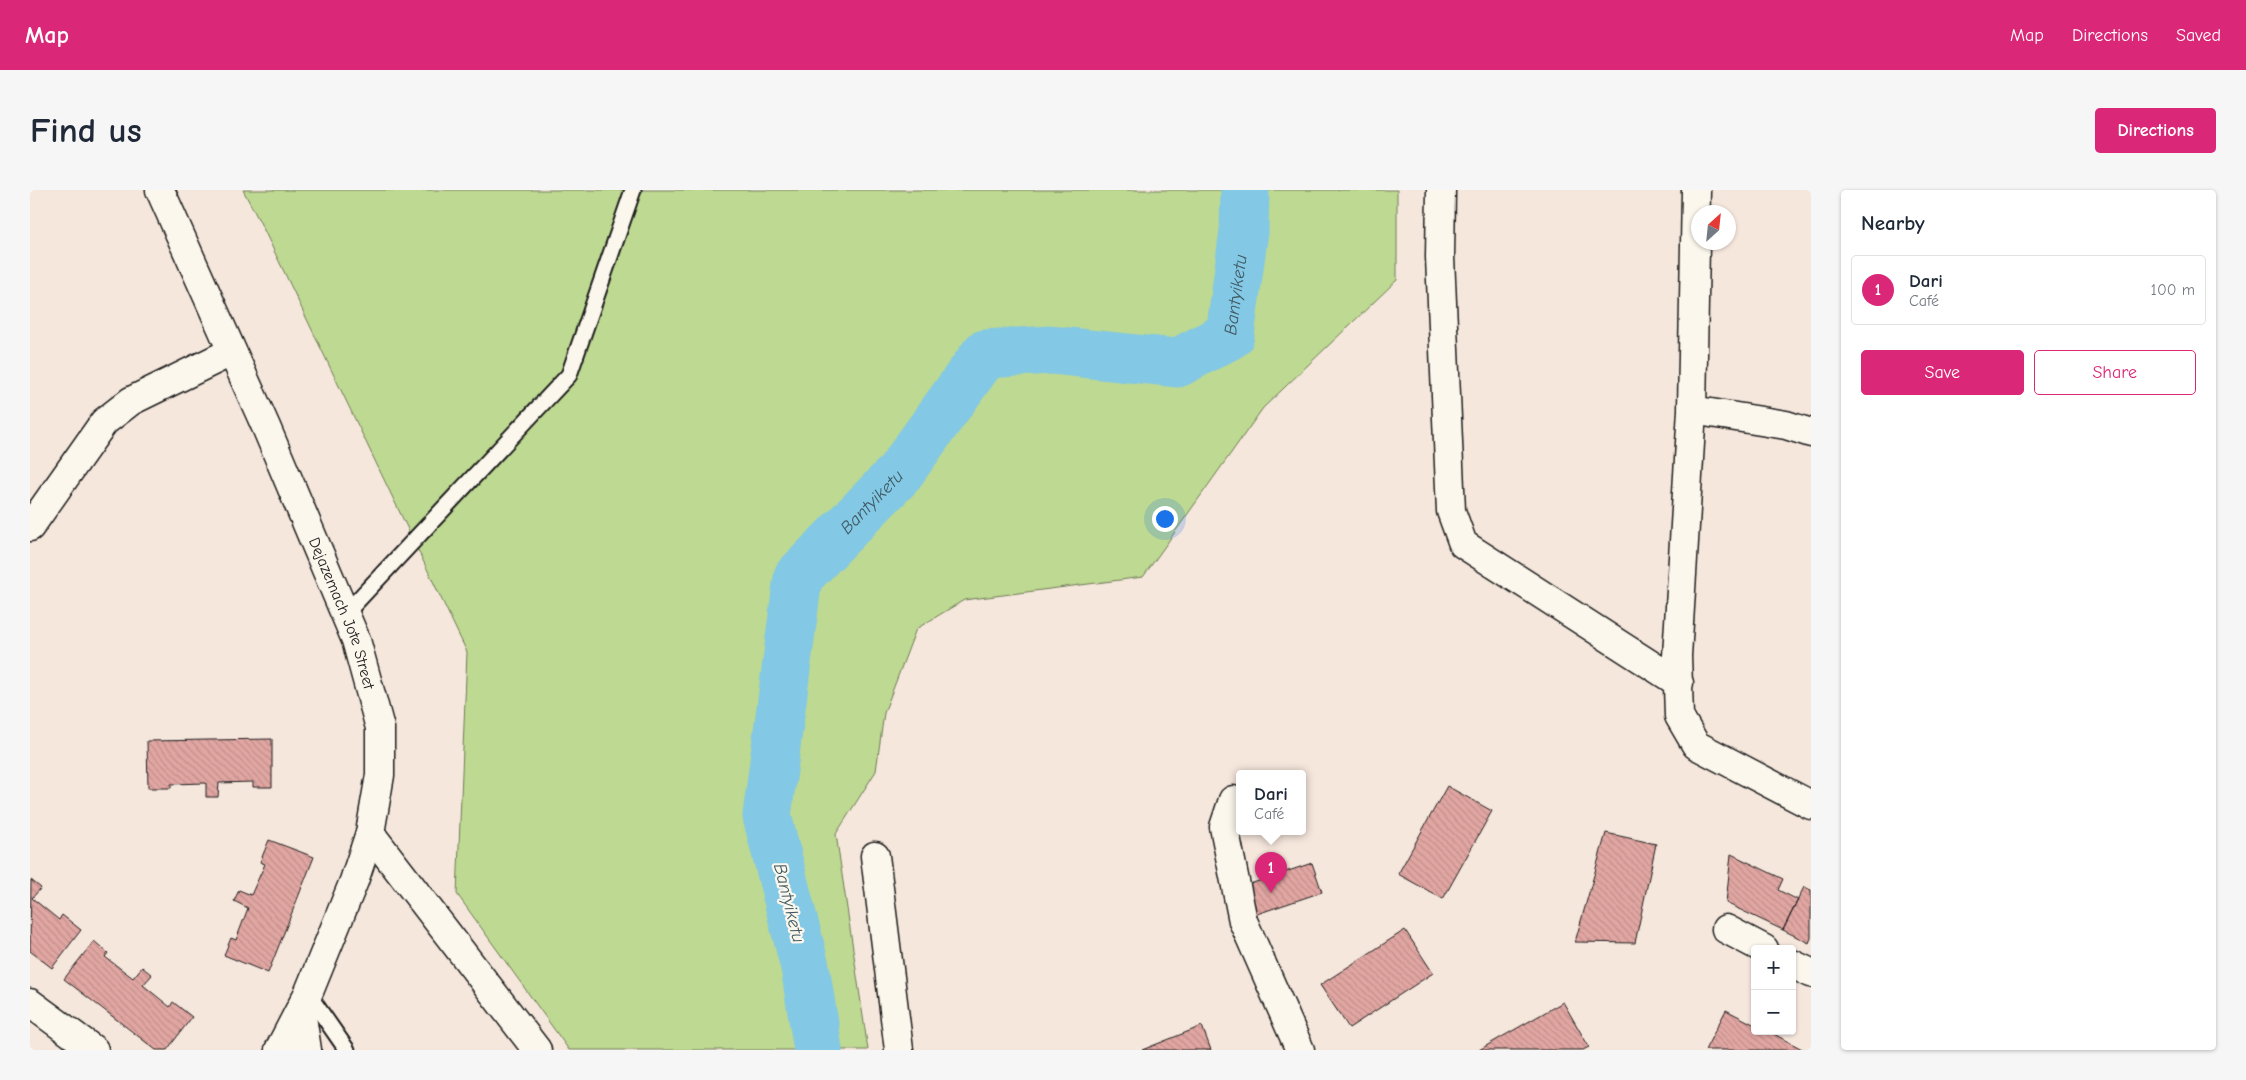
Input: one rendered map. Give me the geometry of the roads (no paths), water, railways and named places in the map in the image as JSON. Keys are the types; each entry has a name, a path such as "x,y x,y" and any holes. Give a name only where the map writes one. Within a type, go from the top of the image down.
{"street":[{"name":"Dejazemach Jote Street","path":"160,190 266,427 356,640 380,728 380,775 370,833 354,881 305,1002 279,1050"},
{"path":"1441,190 1440,257 1451,511 1463,544 1679,683"},
{"path":"1696,190 1692,410 1677,656 1679,716 1696,745 1811,805"},
{"path":"30,527 104,422 130,401 231,352"},
{"path":"1692,410 1786,425 1811,433"},
{"path":"1233,800 1224,827 1243,921 1300,1050"},
{"path":"370,833 536,1050"},
{"path":"875,856 899,1050"},
{"path":"1726,929 1756,945"},
{"path":"1796,966 1811,973"},
{"path":"305,1002 307,1050"},
{"path":"30,1003 94,1050"}],"lane":[{"path":"344,615 569,375 633,190"},
{"path":"305,1002 347,1050"}],"waterway":[{"name":"Bantyiketu","path":"818,1050 805,967 767,816 798,577 898,475 985,354 1051,350 1177,363 1230,335 1244,231 1245,190"}],"place":[{"name":"Dari","path":"1271,893"}]}
